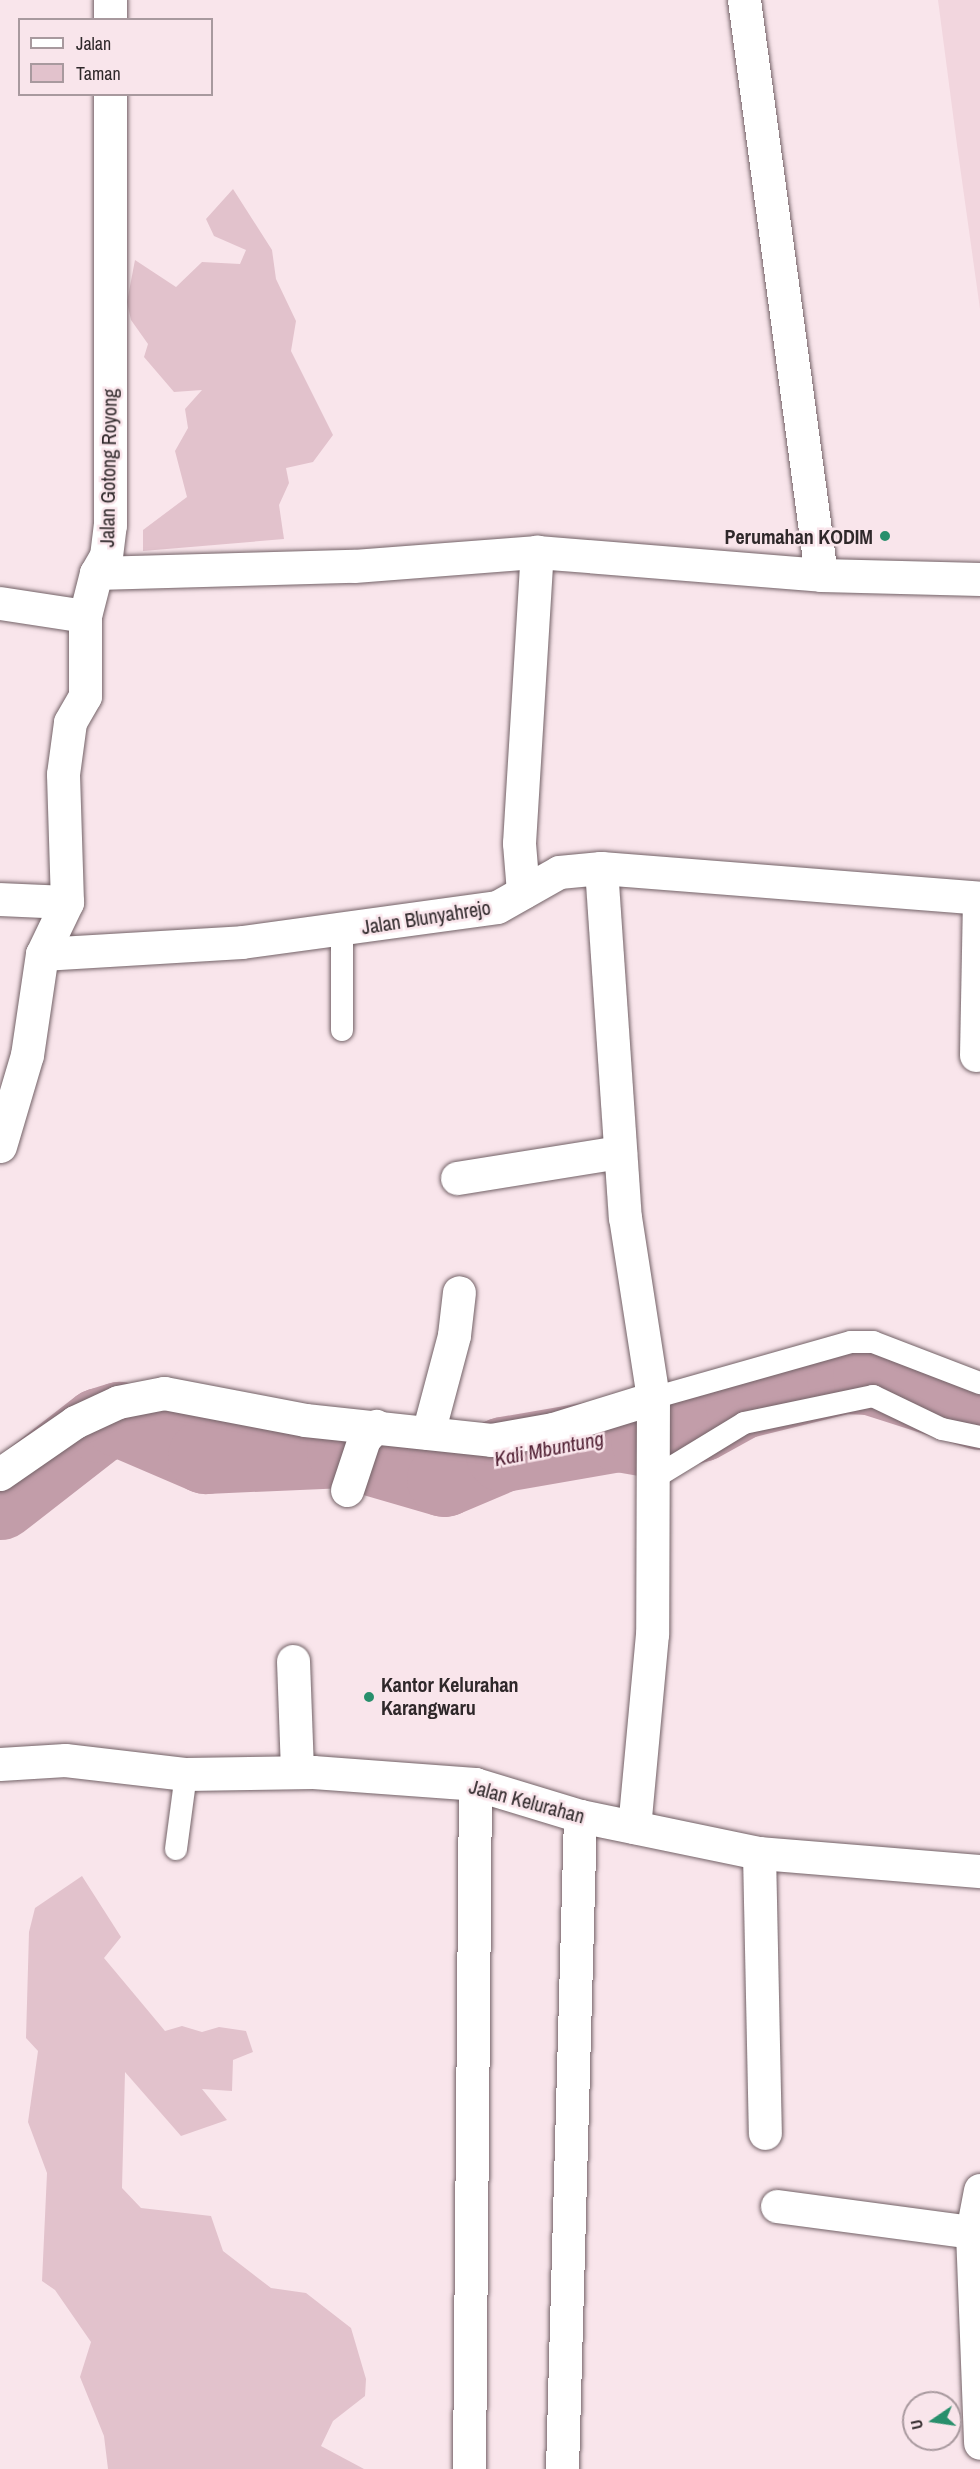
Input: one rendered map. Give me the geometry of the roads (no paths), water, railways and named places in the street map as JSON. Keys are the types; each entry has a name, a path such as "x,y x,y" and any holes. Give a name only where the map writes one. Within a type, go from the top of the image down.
{"street":[{"path":"110,0 110,18"},
{"path":"744,0 821,575"},
{"name":"Jalan Gotong Royong","path":"0,1146 27,1055 42,954 67,902 63,774 70,722 85,696 85,616 96,573 106,556 110,525 110,96"},
{"path":"523,892 519,843 537,552"},
{"path":"96,573 354,566 537,552 821,575 980,579"},
{"path":"0,603 85,616"},
{"path":"601,868 625,1218 653,1398 652,1634 633,1827"},
{"name":"Jalan Blunyahrejo","path":"42,954 242,942 497,907 559,872 601,868 980,898"},
{"path":"976,1055 980,898"},
{"path":"0,899 67,902"},
{"path":"457,1178 620,1152"},
{"path":"428,1433 454,1335 459,1292"},
{"path":"0,1474 75,1422 118,1402 164,1393 370,1433 428,1433 491,1440 553,1429 653,1398"},
{"path":"350,1479 370,1433"},
{"path":"293,1660 297,1772"},
{"name":"Jalan Kelurahan","path":"0,1764 65,1760 186,1774 297,1772 475,1784 580,1816 759,1853 980,1871"},
{"path":"469,2469 475,1784"},
{"path":"562,2469 580,1816"},
{"path":"759,1853 765,2133"},
{"path":"980,2190 972,2232 980,2443"},
{"path":"777,2206 972,2232"}],"lane":[{"path":"342,929 342,1030"},
{"path":"653,1398 851,1342 873,1342 980,1383"},
{"path":"653,1474 744,1423 873,1396 942,1429 980,1437"},
{"path":"176,1850 186,1774"}],"waterway":[{"name":"Kali Mbuntung","path":"0,1502 99,1425 119,1419 205,1456 344,1450 444,1479 503,1454 619,1434 648,1439 700,1424 742,1401 844,1376 870,1377 980,1412"}],"place":[{"name":"Perumahan KODIM","path":"885,536"},
{"name":"Kantor Kelurahan Karangwaru","path":"369,1697"}]}
